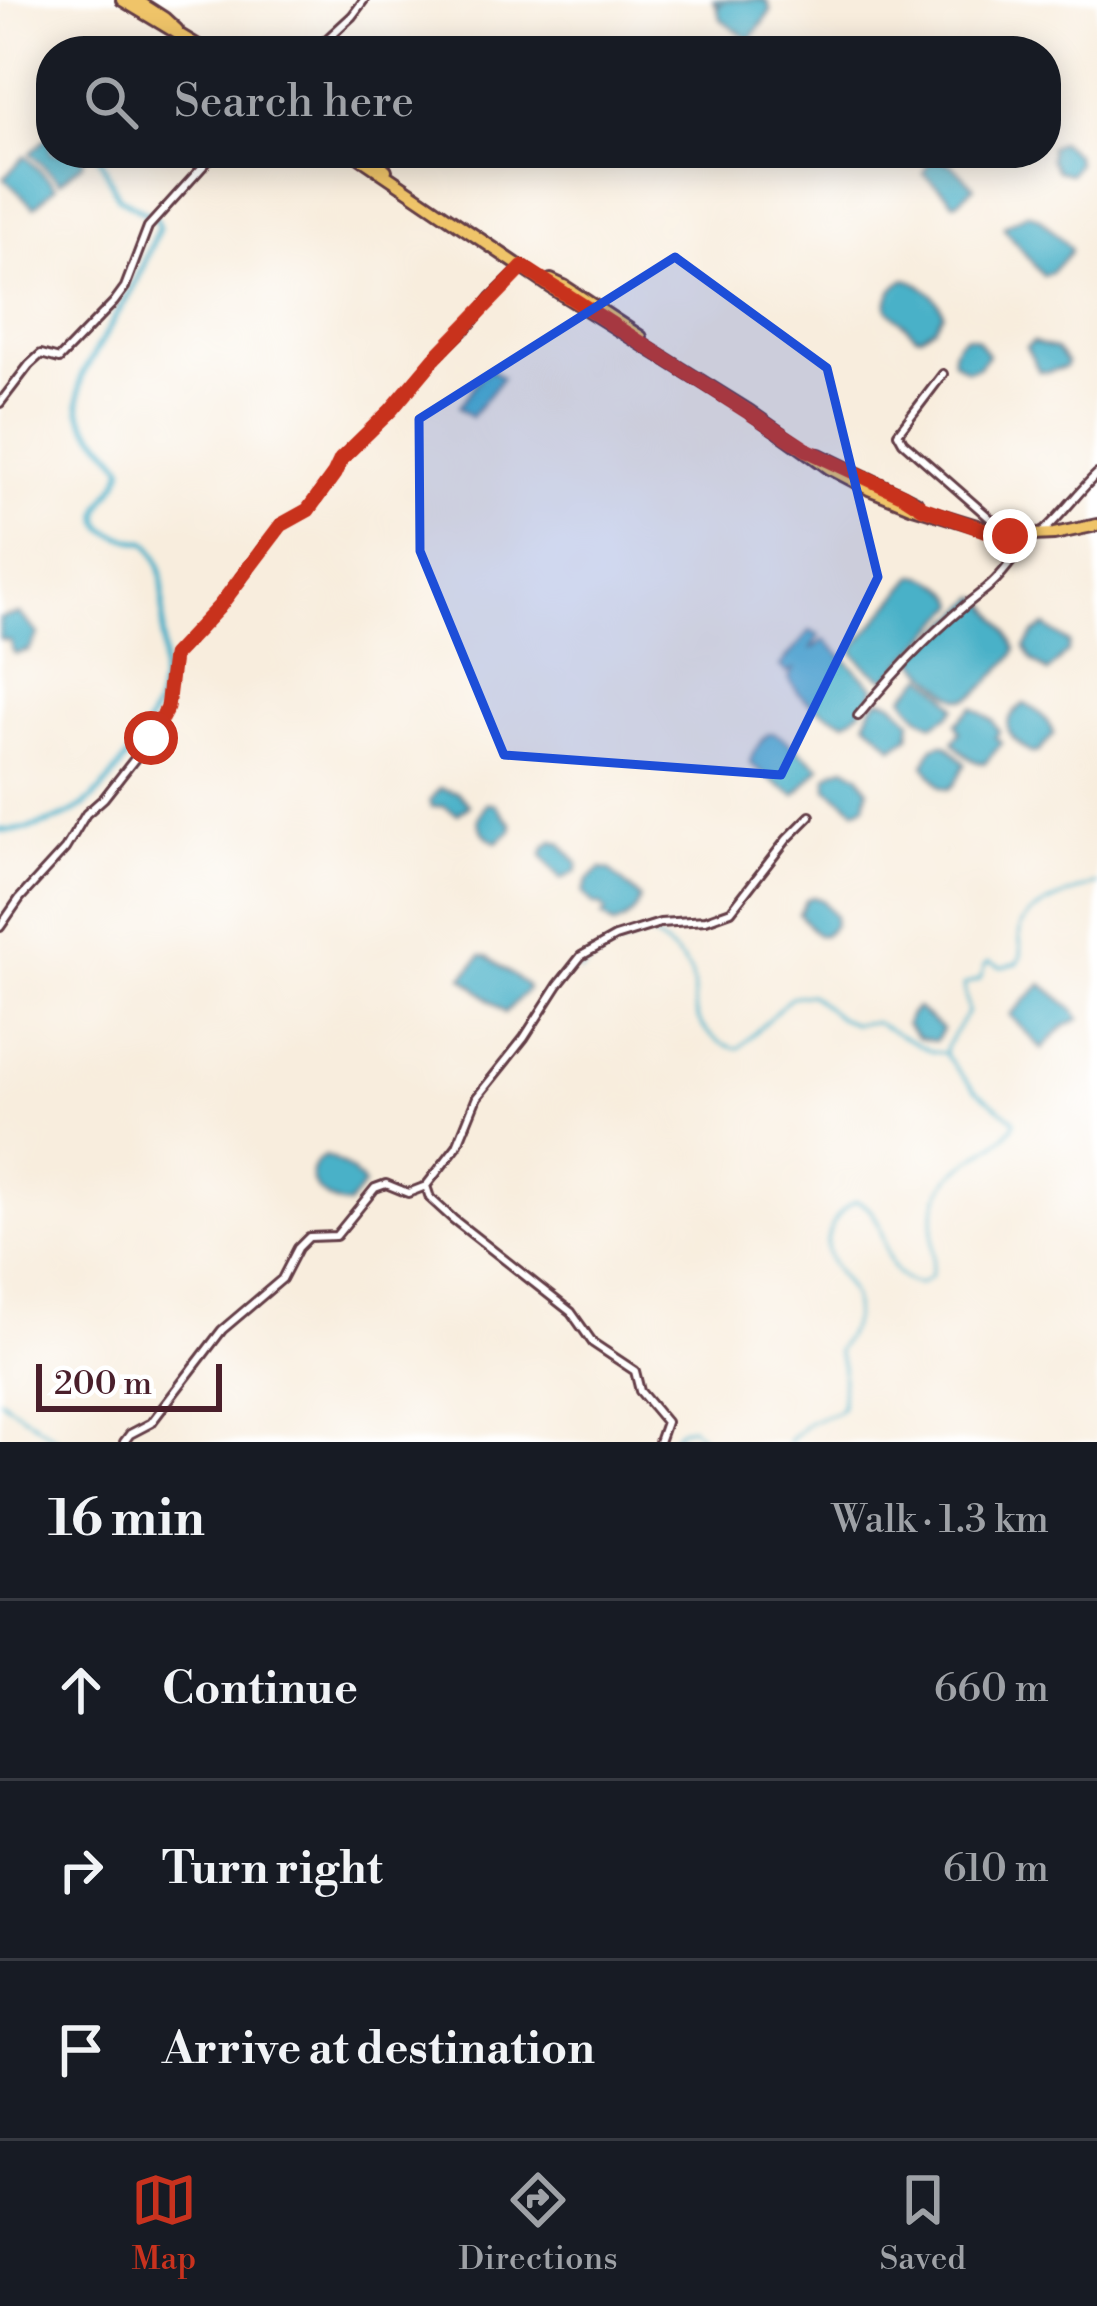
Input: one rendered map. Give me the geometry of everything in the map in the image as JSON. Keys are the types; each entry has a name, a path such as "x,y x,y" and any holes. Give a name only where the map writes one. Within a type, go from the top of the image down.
{"main road":[{"path":"122,0 180,33"},
{"path":"136,0 184,36"},
{"path":"377,168 523,267 621,322 648,346 855,482 890,499 1010,536 1097,525"},
{"path":"383,168 392,177"}],"street":[{"path":"330,36 364,0"},
{"path":"0,403 28,365 41,354 59,359 114,302 125,287 148,227 201,168"},
{"path":"0,926 151,738 167,708 173,656 219,607 281,525 308,510 341,459 523,267"},
{"path":"943,374 898,433 1010,536"},
{"path":"857,716 1097,473"},
{"path":"124,1442 151,1423 222,1330 282,1279 309,1237 336,1236 375,1188 386,1184 408,1193 426,1186 457,1146 477,1097 581,956 615,937 660,923 706,920 731,911 810,816"},
{"path":"426,1186 430,1198 453,1219 571,1312 593,1343 635,1371 640,1391 665,1422 659,1442"}],"highlighted area":[{"path":"675,257 827,368 878,577 781,775 504,755 420,551 419,419"}],"water":[{"path":"713,0 763,0 771,11 753,36 744,36 721,19 717,9 721,4"},
{"path":"1061,143 1075,154 1077,163 1070,174 1057,171"},
{"path":"25,156 56,187 34,207 4,178"},
{"path":"46,168 77,168 60,182"},
{"path":"926,168 956,168 974,187 953,202 924,174"},
{"path":"1029,213 1070,248 1051,273 1043,276 1004,228"},
{"path":"906,279 929,292 943,313 921,336 888,309 892,291"},
{"path":"977,339 988,355 978,367 967,370 953,357 960,340"},
{"path":"1033,342 1056,349 1065,367 1039,371 1026,347"},
{"path":"490,369 502,378 471,417 459,407"},
{"path":"915,575 941,584 958,604 887,679 865,665 854,648"},
{"path":"978,597 1006,629 1016,649 984,687 966,699 947,691 916,661 917,653"},
{"path":"20,614 38,634 29,650 16,654 10,641 0,639 0,618"},
{"path":"1045,626 1069,643 1067,652 1048,672 1032,660 1025,647"},
{"path":"810,631 819,635 811,650 825,640 874,687 863,707 845,721 805,699 789,678 795,668 787,673 780,666"},
{"path":"925,676 955,707 934,724 916,713 904,696"},
{"path":"880,699 892,702 911,720 909,736 893,747 866,721"},
{"path":"1024,704 1042,716 1054,734 1038,752 1023,747 1008,730 1010,718"},
{"path":"973,707 993,721 999,732 995,737 1002,743 985,763 971,759 953,741 960,732 956,723"},
{"path":"773,733 820,767 796,795 750,763 759,744"},
{"path":"942,744 965,764 948,789 924,765 933,747"},
{"path":"845,767 859,775 868,789 865,805 856,810 827,788 827,777"},
{"path":"440,788 458,793 469,805 458,814 432,807 430,801"},
{"path":"486,804 495,804 512,825 497,842 479,823"},
{"path":"553,841 561,843 578,864 576,872 561,879 542,855"},
{"path":"600,869 609,870 640,898 632,915 614,925 602,916 606,911 601,905 594,905 583,893"},
{"path":"813,897 822,900 835,916 834,925 824,935 817,935 799,914"},
{"path":"481,956 526,985 527,990 505,1013 463,977"},
{"path":"1042,984 1080,1019 1063,1027 1042,1049 1010,1015"},
{"path":"917,1008 942,1029 935,1041 918,1038 906,1024"},
{"path":"325,1156 364,1185 348,1205 322,1194 312,1179 316,1163"}],"waterway":[{"path":"0,830 50,822 94,797 142,735 161,686 160,567 147,543 111,533 100,521 103,503 123,467 89,428 80,408 82,375 138,278 159,227 156,219 118,197 105,168"},
{"path":"788,1442 809,1422 842,1407 843,1367 837,1351 854,1313 851,1293 827,1249 837,1217 856,1201 869,1208 895,1270 919,1284 930,1277 933,1216 940,1192 959,1169 1014,1124 946,1057 945,1048 968,1012 964,985 980,979 989,962 1002,967 1018,963 1021,926 1034,912 1097,884"},
{"path":"580,971 608,949 649,933 687,968 699,1020 725,1045 739,1048 791,997 810,994 839,1018 854,1024 874,1022 932,1052 944,1053"},
{"path":"0,1399 61,1442"},
{"path":"670,1442 679,1430 691,1427 707,1442"}],"route":[{"path":"151,738 167,708 173,656 219,607 281,525 308,510 341,459 523,267 807,450 923,508 1010,536"}]}
